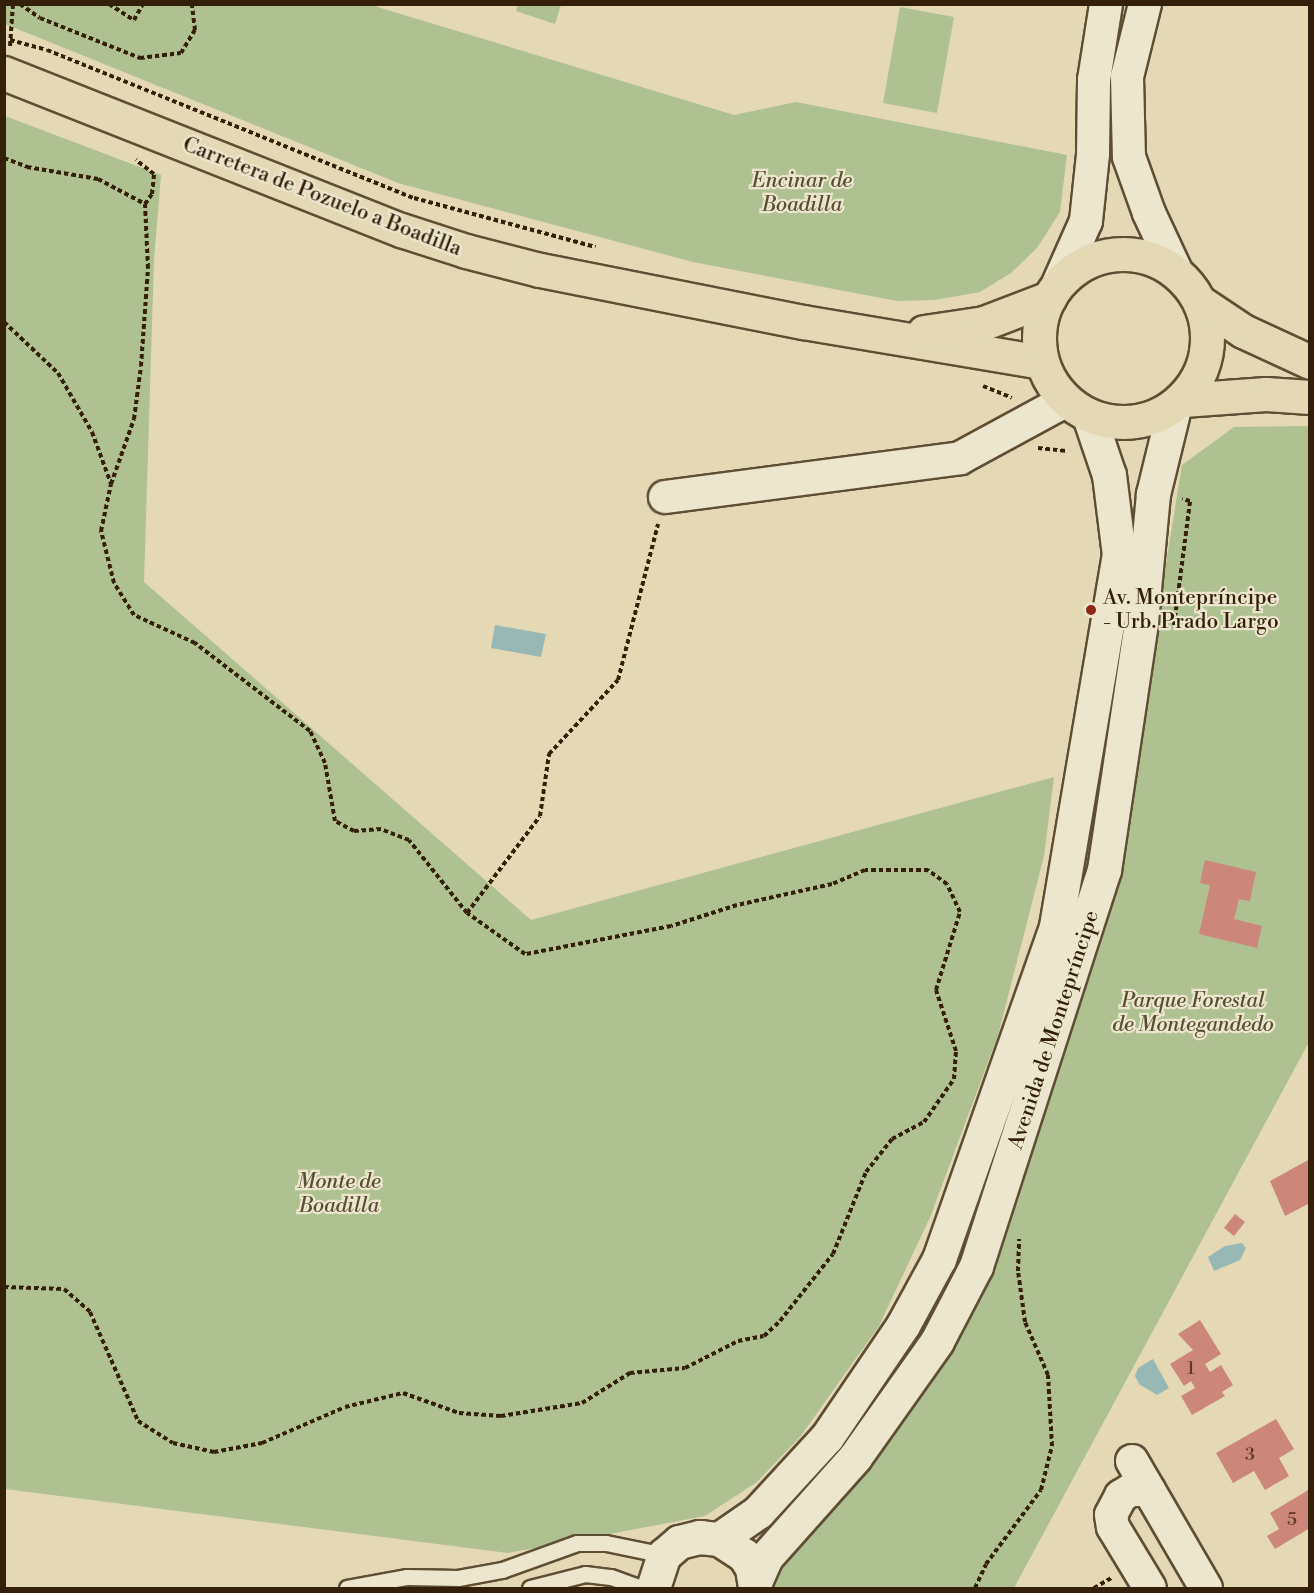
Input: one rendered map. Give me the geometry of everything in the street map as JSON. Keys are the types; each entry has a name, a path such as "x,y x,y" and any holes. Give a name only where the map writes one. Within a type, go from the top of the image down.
{"main road":[{"name":"Carretera de Pozuelo a Boadilla","path":"4,73 401,230 466,251 540,270 803,322 1042,362"},
{"path":"1310,362 1243,331 1201,303 1177,273 1148,257 1115,254 1083,263 1053,291 1039,329 1042,362 1051,383 1077,409 1132,424 1178,404 1266,394 1310,397"},
{"name":"Carretera de Pozuelo a Boadilla","path":"896,336 984,323 1053,291"},
{"path":"1178,404 1203,371 1209,337 1201,303"}],"street":[{"path":"1053,291 1086,221 1094,154 1094,80 1106,4"},
{"path":"1145,4 1127,77 1130,157 1177,273"},
{"name":"Avenida de Montepríncipe","path":"755,1585 766,1557 855,1457 937,1341 976,1266 1104,870 1142,621 1153,494 1178,404"},
{"path":"665,497 960,458 1077,409"},
{"name":"Avenida de Montepríncipe","path":"719,1539 758,1512 827,1437 903,1325 939,1259 1056,926 1119,555 1109,475 1077,409"},
{"path":"1131,1461 1206,1588"},
{"path":"1149,1490 1131,1490 1121,1496 1111,1515 1113,1527 1150,1588"},
{"path":"653,1588 664,1555 689,1539 719,1539 744,1555 755,1585"}],"lane":[{"path":"347,1588 407,1577 458,1578 502,1570 577,1543 606,1543 664,1555"},
{"path":"530,1588 585,1574 611,1577 642,1588"}],"path":[{"path":"20,4 40,18 140,58 181,53 195,30 192,4"},
{"path":"109,4 134,20 143,4"},
{"path":"10,40 47,50 414,198 600,248"},
{"path":"4,158 27,167 98,179 145,204"},
{"path":"4,1287 64,1289 90,1312 138,1421 173,1443 214,1452 262,1443 345,1407 402,1394 459,1413 501,1416 582,1403 630,1373 685,1368 738,1341 764,1336 833,1254 866,1172 892,1139 924,1122 954,1079 956,1051 936,990 960,912 947,884 928,870 865,870 832,884 737,905 671,926 525,954 467,913 409,840 381,829 354,831 335,821 325,763 310,731 195,643 134,615 114,583 101,531 111,484 134,419 141,366 148,268 145,204 152,194 154,174"},
{"path":"4,322 58,373 92,432 111,484"},
{"path":"467,913 540,816 549,754 618,680 665,497"},
{"path":"1174,627 1190,501 1179,498"},
{"path":"975,1588 986,1564 1041,1490 1052,1446 1048,1375 1025,1322 1018,1271 1021,1232"}],"green space":[{"path":"518,4 561,5 555,24 516,11"},
{"name":"Encinar de Boadilla","path":"4,5 371,5 734,115 796,102 1067,155 1060,212 1037,248 1011,273 980,292 935,300 897,301 693,262 398,183 5,24"},
{"path":"900,7 954,17 937,113 883,103"},
{"name":"Monte de Boadilla","path":"5,116 161,175 154,259 144,582 531,920 1054,777 1044,856 998,1035 931,1215 879,1326 800,1437 757,1482 705,1516 508,1553 5,1489"},
{"name":"Parque Forestal de Montegandedo","path":"1309,426 1309,1042 1014,1588 774,1588 790,1553 827,1515 963,1333 1114,884 1182,465 1234,427"}],"water":[{"path":"495,625 546,634 541,657 491,648"},
{"path":"1242,1243 1246,1248 1240,1260 1214,1271 1208,1257 1225,1246"},
{"path":"1153,1359 1169,1388 1157,1395 1139,1384 1135,1376 1138,1368"}],"building":[{"path":"1205,860 1256,872 1250,901 1239,899 1234,919 1262,926 1257,948 1199,934 1210,885 1200,883"},
{"path":"1310,1159 1310,1203 1285,1216 1270,1181"},
{"path":"1235,1214 1245,1222 1234,1236 1224,1228"},
{"path":"1200,1320 1221,1354 1205,1364 1210,1372 1221,1365 1233,1385 1222,1392 1225,1396 1192,1415 1181,1396 1195,1388 1191,1381 1184,1386 1170,1364 1193,1350 1178,1334"},
{"path":"1276,1419 1294,1449 1279,1458 1289,1476 1265,1490 1254,1471 1233,1483 1216,1453"},
{"path":"1310,1489 1310,1528 1275,1549 1267,1536 1279,1529 1270,1513"}],"place":[{"name":"Av. Montepríncipe - Urb. Prado Largo","path":"1091,610"}]}
